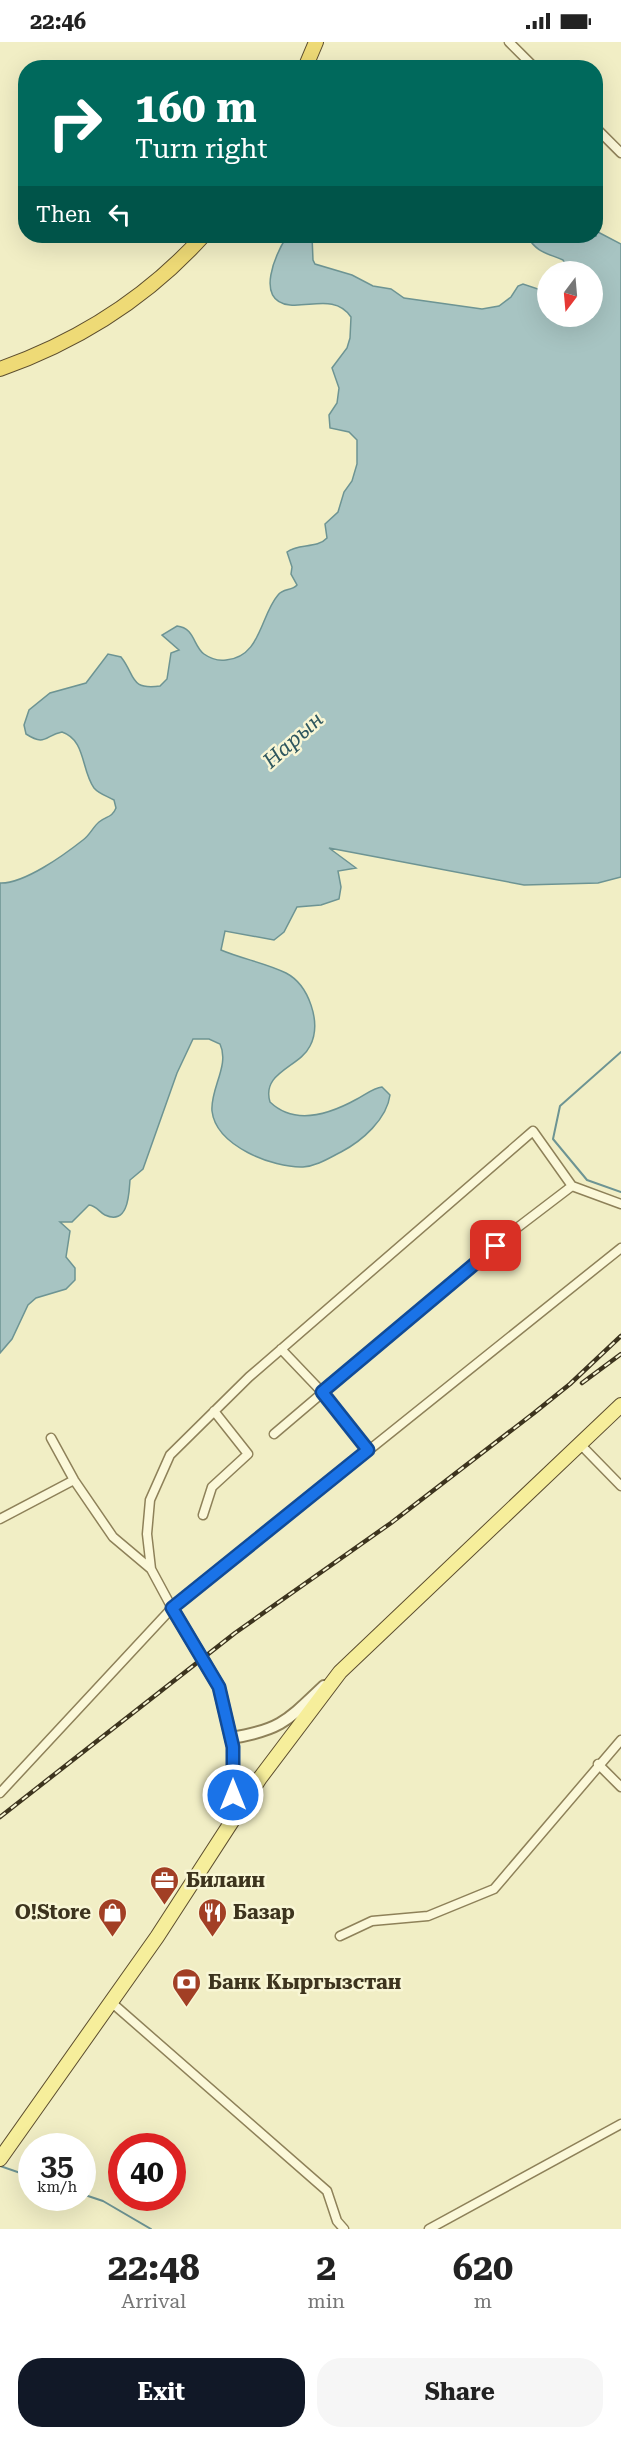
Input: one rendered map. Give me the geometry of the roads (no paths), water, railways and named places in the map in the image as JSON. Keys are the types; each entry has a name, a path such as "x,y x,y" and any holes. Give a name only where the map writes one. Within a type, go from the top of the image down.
{"highway":[{"path":"308,60 316,42"},
{"path":"0,369 57,347 100,323 142,294 197,243"}],"main road":[{"path":"0,2159 111,2002 232,1820 340,1672 621,1405"}],"street":[{"path":"509,42 527,60"},
{"path":"603,135 621,153"},
{"path":"232,1820 231,1738 219,1687 172,1608 152,1569 147,1534 150,1500 170,1455 281,1349 533,1131 572,1186 621,1204"},
{"path":"274,1434 513,1231 572,1186"},
{"path":"0,1793 172,1608 621,1248"},
{"path":"281,1349 322,1392 368,1450"},
{"path":"203,1515 212,1487 248,1454 214,1411"},
{"path":"51,1437 74,1480 113,1537 152,1569"},
{"path":"580,1444 621,1486"},
{"path":"0,1519 74,1480"},
{"path":"231,1738 262,1733 287,1721 340,1672"},
{"path":"340,1936 372,1921 428,1916 494,1888 598,1764 621,1740"},
{"path":"598,1764 621,1787"},
{"path":"111,2002 327,2191 337,2221 344,2229"},
{"path":"429,2229 621,2124"}],"water":[{"name":"Нарын","path":"603,235 621,244 621,877 598,883 524,885 329,848 356,868 338,871 341,887 339,899 321,905 297,907 284,932 274,940 225,931 221,950 286,973 301,986 311,1005 315,1027 310,1046 271,1084 270,1102 290,1114 313,1115 336,1109 382,1087 390,1095 379,1121 349,1147 313,1165 291,1166 262,1159 235,1144 224,1135 216,1123 212,1103 223,1060 220,1044 209,1039 193,1039 177,1073 143,1169 130,1180 128,1199 123,1212 113,1217 89,1205 72,1222 60,1222 70,1231 66,1257 75,1268 75,1280 66,1289 36,1298 28,1305 12,1339 0,1353 0,883 32,874 55,860 85,838 116,808 114,800 94,788 79,748 70,736 62,732 38,740 26,734 24,725 29,710 50,693 86,683 108,654 121,657 138,684 150,687 160,686 167,679 171,653 179,650 162,635 177,626 187,630 200,651 209,657 223,660 238,657 253,644 278,595 297,585 291,574 292,567 287,552 291,549 318,544 327,538 325,524 338,512 357,464 357,440 349,432 330,428 329,415 337,403 339,388 332,368 347,348 351,317 345,310 331,304 290,305 279,302 270,286 274,264 283,243 312,243 315,264 352,275 373,286 391,289 404,298 482,309 499,306 511,297 518,286 523,284 537,289 537,327 603,327 603,261 564,261 547,254 532,243 603,243"}],"waterway":[{"path":"621,1052 560,1106 553,1139 587,1180 621,1192"},
{"path":"0,2166 18,2172"},
{"path":"96,2199 151,2229"}],"railway":[{"path":"0,1817 235,1633 391,1523 534,1413 570,1384 621,1336"},
{"path":"582,1383 621,1354"}],"place":[{"name":"Билаин","path":"165,1906"},
{"name":"O!Store","path":"112,1938"},
{"name":"Базар","path":"212,1938"},
{"name":"Банк Кыргызстан","path":"187,2008"}]}
